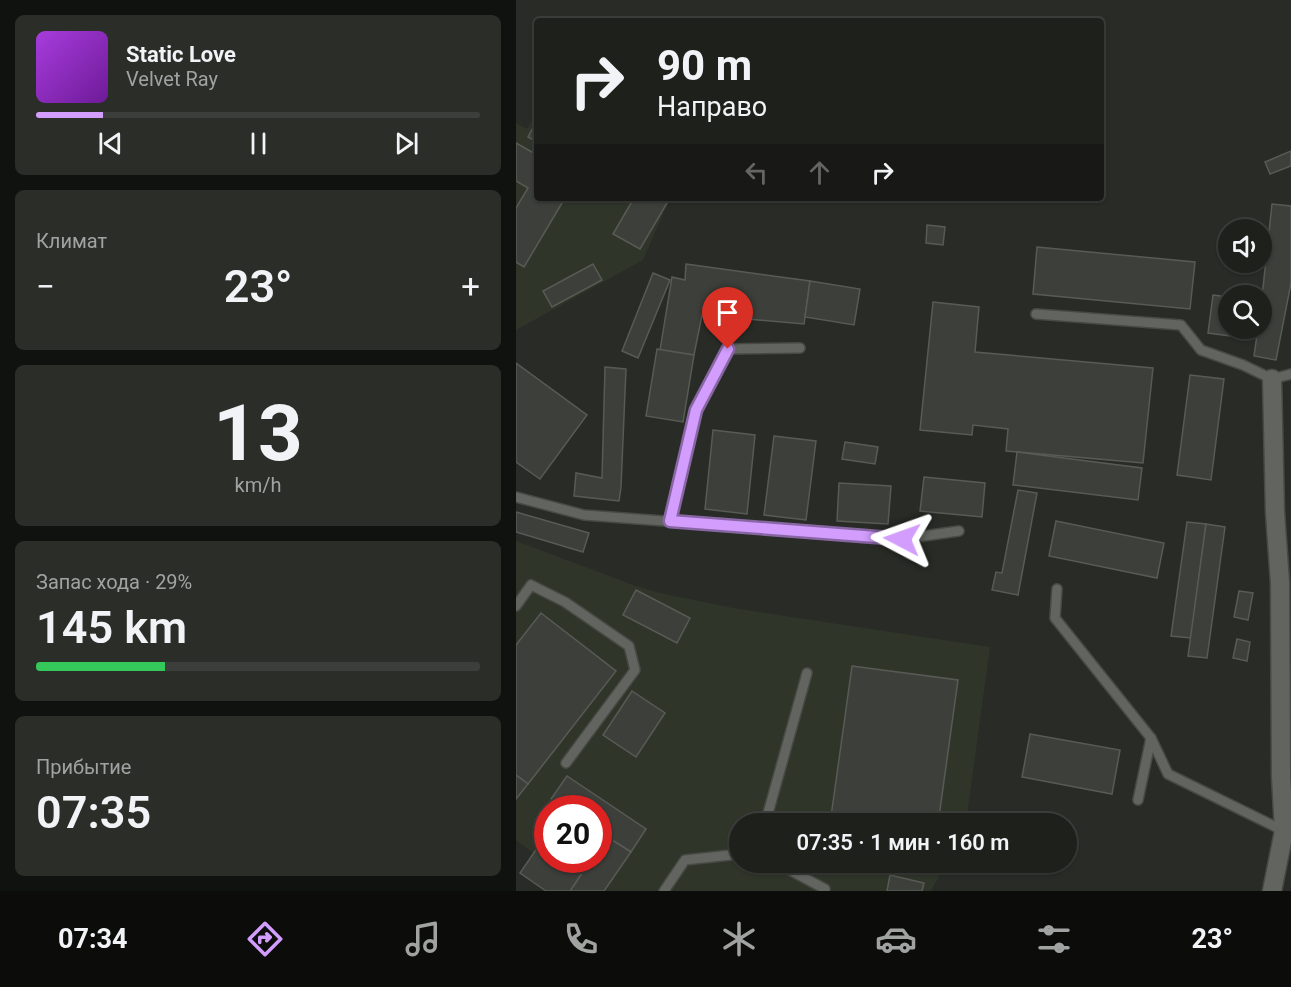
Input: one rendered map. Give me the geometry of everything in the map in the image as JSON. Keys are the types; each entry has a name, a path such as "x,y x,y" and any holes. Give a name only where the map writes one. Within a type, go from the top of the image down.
{"street":[{"path":"1272,379 1275,512 1280,583 1281,776 1284,831 1272,891"}],"lane":[{"path":"1036,314 1181,325 1202,350 1243,365 1272,379 1291,374"},
{"path":"670,521 696,410 728,349 800,348"},
{"path":"516,497 584,515 902,539 959,531"},
{"path":"516,606 531,585 565,602 629,646 635,670 567,762"},
{"path":"1057,589 1055,618 1151,738 1168,774 1284,831"},
{"path":"768,813 807,673"},
{"path":"1138,800 1151,738"},
{"path":"664,891 686,860 729,855"},
{"path":"795,873 825,889"}],"shaded area":[{"path":"532,120 534,121 534,201 669,201 643,260 516,330 516,123 527,129"},
{"path":"516,541 660,593 733,608 990,647 967,813 729,813 729,873 941,873 931,891 546,891 520,873 533,853 516,840"}],"building":[{"path":"534,126 534,140 528,137"},
{"path":"516,143 534,153 534,201 563,201 524,267 516,262 516,208 528,188 516,181"},
{"path":"1291,151 1291,166 1270,174 1265,162"},
{"path":"632,201 668,201 640,249 613,234"},
{"path":"1272,204 1291,206 1291,283 1276,360 1254,356 1256,339 1272,339 1272,285 1263,285 1265,273 1272,273"},
{"path":"927,225 945,227 943,245 926,243"},
{"path":"1037,247 1195,262 1190,309 1033,294"},
{"path":"593,264 602,280 552,307 543,291"},
{"path":"686,264 810,281 804,324 702,315 694,355 660,350 672,277 685,280"},
{"path":"653,273 670,280 638,358 622,351"},
{"path":"810,281 860,289 854,325 805,317"},
{"path":"1213,295 1218,296 1218,334 1208,333"},
{"path":"933,302 979,307 975,352 1153,368 1143,463 1006,451 1008,429 973,425 972,435 920,430"},
{"path":"657,349 694,355 683,422 646,416"},
{"path":"516,363 587,415 540,479 516,462"},
{"path":"605,367 626,369 619,501 574,496 576,473 602,478"},
{"path":"1190,375 1224,379 1211,480 1177,475"},
{"path":"713,430 755,435 747,514 705,509"},
{"path":"774,436 816,441 806,520 764,515"},
{"path":"845,442 878,447 875,464 842,459"},
{"path":"1017,452 1142,468 1138,500 1013,485"},
{"path":"924,477 985,483 982,517 920,511"},
{"path":"839,483 891,486 888,524 837,521"},
{"path":"1018,490 1037,493 1018,595 992,590 996,572 1002,573"},
{"path":"516,512 589,533 583,552 516,532"},
{"path":"1056,521 1164,543 1157,578 1049,556"},
{"path":"1187,522 1206,524 1191,638 1171,636"},
{"path":"1206,524 1225,527 1207,658 1188,656"},
{"path":"636,590 690,618 677,643 623,615"},
{"path":"1239,591 1253,593 1248,620 1234,617"},
{"path":"541,613 616,671 528,784 516,775 516,645"},
{"path":"1237,639 1250,642 1247,661 1233,658"},
{"path":"852,666 958,680 940,813 832,813"},
{"path":"632,691 665,713 636,757 603,735"},
{"path":"1030,734 1120,750 1112,794 1022,777"},
{"path":"516,775 528,784 516,799"},
{"path":"567,776 595,795 554,795"},
{"path":"612,806 646,829 631,852 612,840"},
{"path":"612,840 631,852 604,891 570,891 582,873 612,873"},
{"path":"534,853 534,873 582,873 570,891 546,891 520,873"},
{"path":"890,875 924,883 922,891 887,891"}],"route":[{"path":"728,349 696,410 670,521 902,539"}]}
